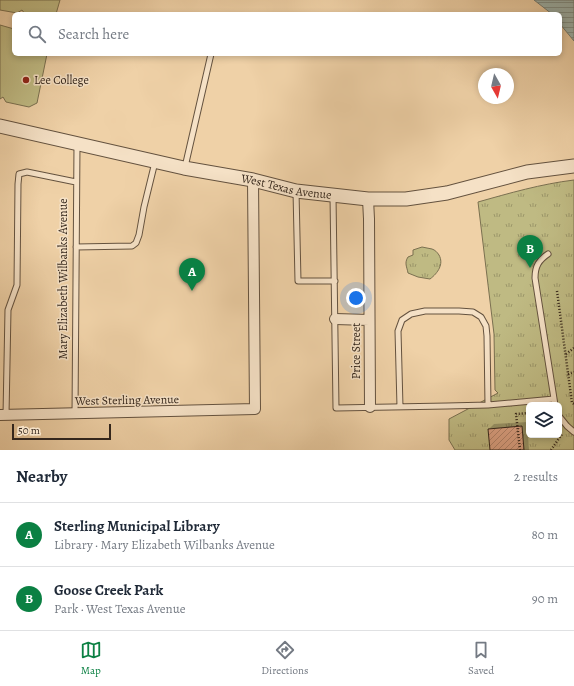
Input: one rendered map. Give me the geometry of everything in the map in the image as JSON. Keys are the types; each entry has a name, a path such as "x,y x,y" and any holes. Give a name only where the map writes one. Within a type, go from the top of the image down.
{"street":[{"name":"West Texas Avenue","path":"0,126 184,168 253,180 296,191 368,199 406,199 447,193 528,172 574,166"},
{"name":"West Sterling Avenue","path":"3,415 255,409 253,180"},
{"name":"Price Street","path":"368,199 370,407"},
{"path":"335,318 369,320"}],"lane":[{"path":"184,168 210,56"},
{"name":"Mary Elizabeth Wilbanks Avenue","path":"75,414 77,143"},
{"path":"76,247 132,246 136,243 140,235 144,207 155,161"},
{"path":"3,415 8,310 17,285 19,174 27,172 76,182"},
{"path":"296,191 298,281 335,281"},
{"path":"333,196 336,408 488,405 554,399"},
{"path":"548,254 538,263 535,270 535,278 554,402"},
{"path":"400,407 398,331 402,320 411,314 425,311 473,312 481,317 486,326 487,336 488,405"},
{"path":"562,420 574,432"}],"path":[{"path":"557,291 572,403 574,404"},
{"path":"566,354 574,348"},
{"path":"568,374 574,372"},
{"path":"520,450 516,414 526,413"},
{"path":"551,450 559,438"}],"green space":[{"path":"0,0 60,0 57,12 24,12 22,10 19,12 12,12 0,10"},
{"path":"0,25 12,28 12,56 47,56 37,103 29,107 6,102 3,97 0,99"},
{"path":"574,180 574,450 455,450 449,440 449,419 498,393 495,390 494,334 478,202 550,184"},
{"path":"422,247 434,250 438,254 441,262 439,268 430,279 418,277 408,273 406,265 408,257 413,255 413,250"}],"water":[{"path":"534,0 574,0 574,41 562,26 562,12 549,12"}],"building":[{"path":"522,426 524,450 490,450 488,429"}],"place":[{"name":"Lee College","path":"26,80"},
{"name":"Goose Creek Park","path":"530,268"},
{"name":"Sterling Municipal Library","path":"192,291"}]}
